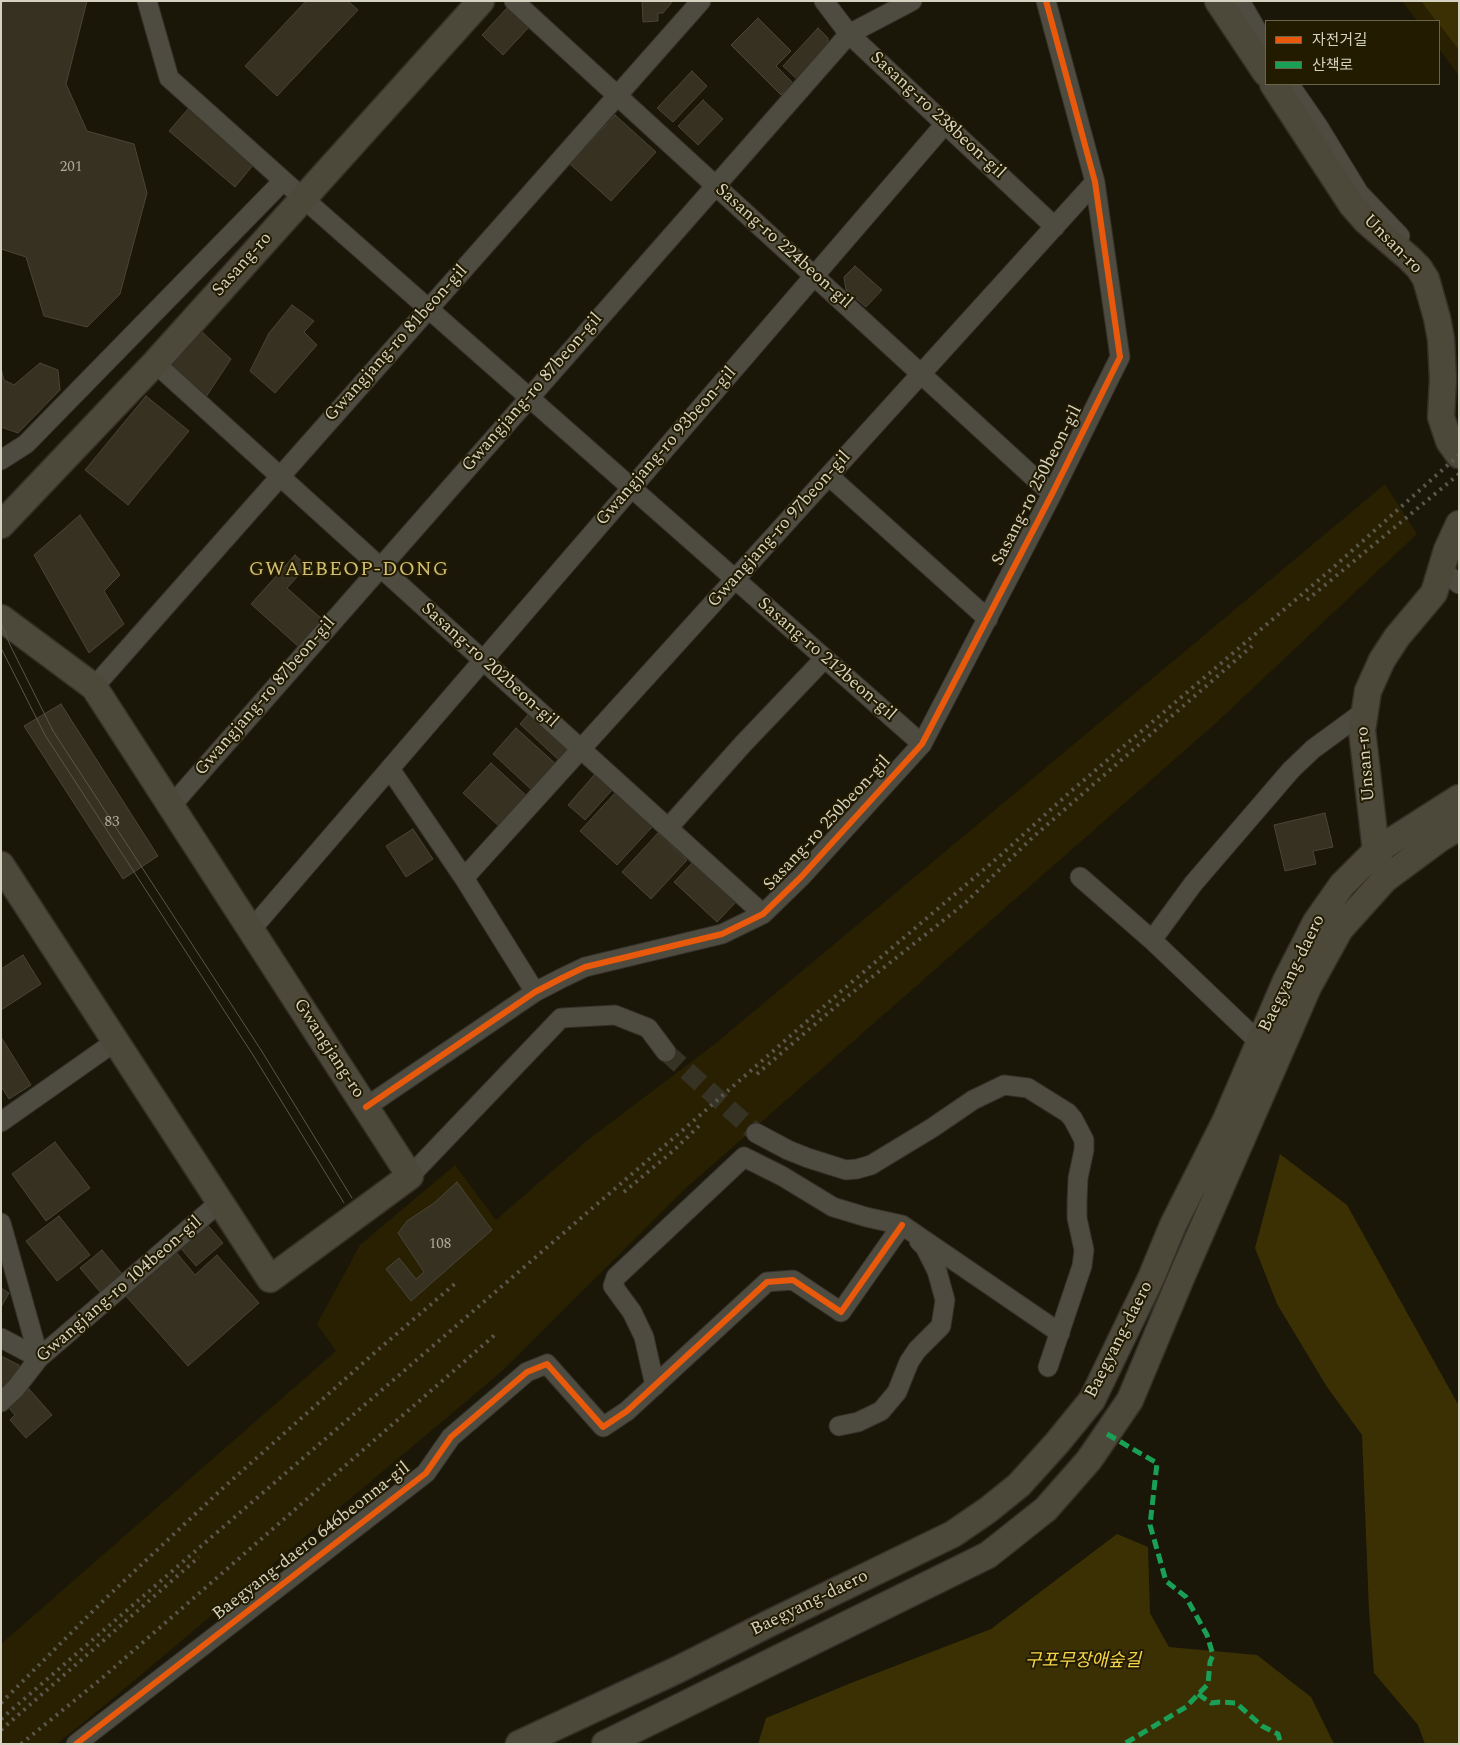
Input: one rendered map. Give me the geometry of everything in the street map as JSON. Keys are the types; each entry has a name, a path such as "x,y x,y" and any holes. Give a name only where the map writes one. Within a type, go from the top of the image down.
{"main road":[{"name":"Sasang-ro","path":"3,519 155,364 481,1"},
{"path":"1218,1 1265,72"},
{"name":"Unsan-ro","path":"1274,85 1352,205 1366,221 1419,268 1426,279 1437,318 1443,359 1441,417 1449,441 1459,455"},
{"name":"Unsan-ro","path":"1385,879 1376,851 1362,730 1368,690 1382,660 1397,637 1450,576 1447,550 1459,524"},
{"name":"Gwangjang-ro","path":"1,618 94,687 410,1176"},
{"name":"Baegyang-daero","path":"518,1744 677,1670 953,1534 988,1510 1019,1485 1092,1400 1147,1287 1173,1225 1226,1120 1286,981 1316,922 1342,885 1376,851 1459,798"},
{"name":"Baegyang-daero","path":"605,1744 988,1555 1046,1509 1089,1460 1130,1400 1308,987 1340,929 1385,879 1439,839 1459,827"},
{"path":"1,865 270,1279 410,1176"}],"street":[{"name":"Sasang-ro 212beon-gil","path":"147,1 169,78 922,744"},
{"name":"Sasang-ro 224beon-gil","path":"514,1 1052,494"},
{"name":"Gwangjang-ro 81beon-gil","path":"94,687 700,1"},
{"name":"Sasang-ro 238beon-gil","path":"824,1 849,34 1055,227"},
{"name":"Gwangjang-ro 87beon-gil","path":"170,806 849,34 912,1"},
{"name":"Sasang-ro 250beon-gil","path":"366,1107 536,992 585,967 722,934 763,914 801,877 922,744 1052,494 1120,357 1095,182 1046,1"},
{"path":"1240,1 1265,44"},
{"path":"1290,85 1318,126 1358,193 1405,241 1426,257 1437,278"},
{"name":"Gwangjang-ro 93beon-gil","path":"250,931 945,124"},
{"path":"1,460 26,444 284,181"},
{"name":"Gwangjang-ro 97beon-gil","path":"464,878 1095,182"},
{"name":"Sasang-ro 202beon-gil","path":"155,364 763,914"},
{"path":"829,476 988,619"},
{"path":"668,828 743,744 825,658"},
{"path":"1152,940 1192,884 1291,770 1313,749 1364,711"},
{"path":"390,769 464,878 536,992"},
{"path":"1080,877 1152,940 1259,1042"},
{"path":"410,1176 561,1018 616,1015 648,1028 666,1052"},
{"path":"1,1122 116,1041"},
{"path":"756,1132 788,1150 808,1158 846,1170 857,1170 871,1165 932,1128 973,1100 1004,1085 1028,1088 1068,1113 1084,1140 1076,1202 1077,1218 1084,1250 1082,1266 1048,1367"},
{"path":"655,1386 644,1336 632,1312 613,1286 616,1277 744,1157 782,1176 833,1207 902,1225 1060,1333"},
{"name":"Gwangjang-ro 104beon-gil","path":"1,1402 15,1389 39,1358 220,1202"},
{"path":"1,1223 39,1358"},
{"path":"839,1426 858,1422 881,1411 897,1392 909,1362 917,1350 941,1326 944,1300 937,1271 925,1247 902,1225"},
{"name":"Baegyang-daero 646beonna-gil","path":"76,1744 426,1473 451,1437 527,1372 547,1364 603,1426 627,1411 766,1282 793,1280 840,1312 902,1225"},
{"path":"1,1338 39,1358"}],"shaded area":[{"path":"1402,1 1459,1 1459,76 1440,50 1440,20 1416,20"},
{"path":"1385,484 1417,534 1216,723 685,1189 501,1372 110,1701 57,1744 1,1744 1,1644 336,1351 317,1324 360,1245 455,1165 496,1220 589,1139 716,1043"}],"green space":[{"path":"1459,1 1459,50 1440,25 1440,20 1435,20 1422,2"},
{"path":"1280,1154 1347,1205 1459,1406 1459,1744 1425,1744 1418,1725 1374,1673 1369,1611 1362,1435 1327,1387 1277,1304 1255,1248"},
{"name":"구포무장애숲길","path":"1117,1534 1148,1547 1150,1613 1169,1647 1257,1655 1311,1697 1334,1744 758,1744 766,1718 991,1629"}],"building":[{"path":"1,1 87,1 66,84 87,131 134,144 147,193 120,294 87,327 44,316 26,257 1,249"},
{"path":"306,1 348,1 358,10 277,96 245,66"},
{"path":"642,1 673,1 663,13 658,13 658,21 643,22"},
{"path":"508,7 529,27 503,55 482,35"},
{"path":"758,18 791,51 776,66 793,83 781,95 731,45"},
{"path":"818,28 828,38 827,54 800,82 783,66"},
{"path":"692,71 707,86 673,122 657,108"},
{"path":"703,100 723,119 698,145 678,126"},
{"path":"189,108 254,164 235,187 169,131"},
{"path":"615,115 656,152 611,201 570,164"},
{"path":"855,266 882,290 866,307 846,290 844,277"},
{"path":"292,305 314,321 304,332 317,345 275,393 250,371 269,333"},
{"path":"201,331 231,359 202,403 167,368"},
{"path":"40,363 58,370 60,390 18,433 1,427 1,368 4,380 14,385"},
{"path":"146,396 189,431 128,505 85,470"},
{"path":"80,515 120,575 104,591 124,624 89,653 34,555"},
{"path":"295,555 307,566 287,588 323,620 299,647 251,604"},
{"path":"61,704 158,856 123,879 24,726"},
{"path":"533,709 575,748 562,763 520,724"},
{"path":"516,728 558,766 534,792 493,754"},
{"path":"491,763 530,799 502,829 463,793"},
{"path":"595,774 612,790 585,820 568,805"},
{"path":"616,792 653,826 617,865 580,831"},
{"path":"1325,813 1333,847 1313,851 1316,864 1285,871 1274,825"},
{"path":"413,829 433,859 406,877 386,846"},
{"path":"658,833 687,860 651,899 622,872"},
{"path":"693,862 736,902 717,922 674,882"},
{"path":"23,955 41,984 1,1010 1,969"},
{"path":"1,1037 31,1085 9,1099 1,1086"},
{"path":"55,1142 90,1188 46,1221 12,1174"},
{"path":"457,1182 492,1230 411,1301 386,1269 399,1258 416,1279 424,1272 398,1233 407,1221 434,1203"},
{"path":"59,1216 90,1255 57,1281 26,1241"},
{"path":"205,1222 223,1243 196,1266 179,1246"},
{"path":"102,1250 122,1274 101,1293 80,1268"},
{"path":"175,1251 195,1275 217,1255 259,1303 188,1366 125,1295"},
{"path":"1,1288 9,1293 1,1307"},
{"path":"1,1356 19,1365 16,1379 1,1390"},
{"path":"29,1389 52,1415 26,1438 10,1420 15,1415 8,1407"}],"tunnel":[{"path":"666,1052 756,1133"}],"tram line":[{"path":"1,623 53,731 261,1050 352,1198"},
{"path":"1,648 45,735 253,1055 344,1203"}],"railway":[{"path":"1,1719 1002,854 1070,792 1327,573 1459,455"},
{"path":"1307,600 1459,474"},
{"path":"757,1074 848,996 964,904 1032,838 1252,646"},
{"path":"624,1192 673,1151 701,1124"},
{"path":"1,1703 107,1597 223,1488 457,1282"},
{"path":"21,1744 101,1679 497,1333"},
{"path":"1,1730 199,1557"}],"marked path":[{"path":"1107,1434 1157,1463 1150,1525 1166,1581 1186,1597 1207,1635 1213,1655 1210,1662 1208,1684 1186,1707 1124,1744"},
{"path":"1198,1694 1211,1703 1236,1703 1262,1726 1278,1734 1281,1744"}],"cycle path":[{"path":"366,1107 535,992 562,978 585,967 722,934 763,914 801,877 922,744 1052,494 1120,357 1095,182 1046,1"},
{"path":"76,1744 426,1473 451,1437 527,1372 547,1364 603,1427 627,1411 767,1282 793,1280 841,1312 902,1225"}],"district":[{"name":"GWAEBEOP-DONG","path":"349,571"}]}
